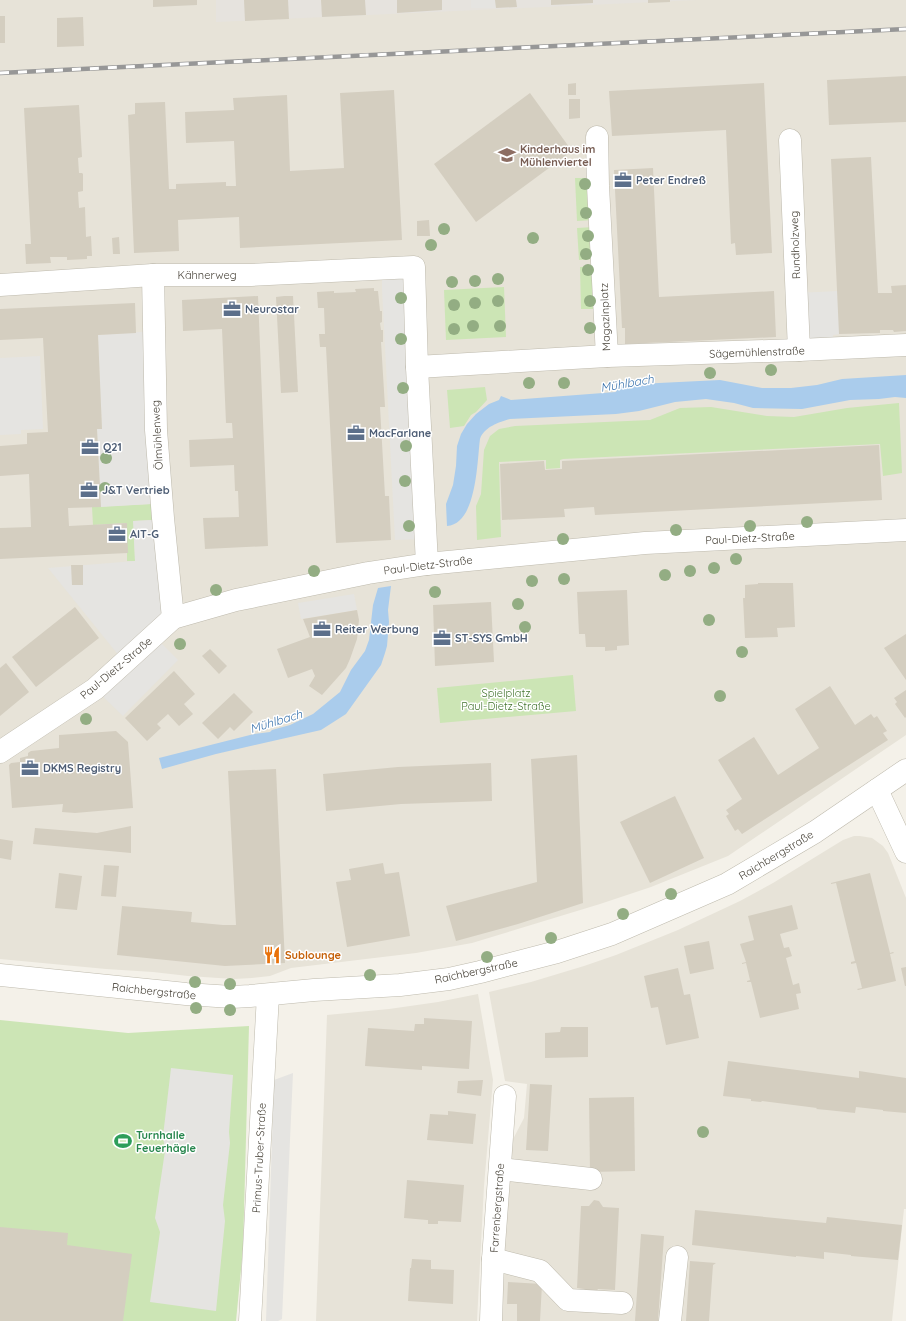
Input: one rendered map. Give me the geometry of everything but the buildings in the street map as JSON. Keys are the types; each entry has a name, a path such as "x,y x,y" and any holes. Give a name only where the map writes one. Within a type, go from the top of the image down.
{"street":[{"name":"Magazinplatz","path":"417,367 607,356 598,186 597,137"},
{"name":"Rundholzweg","path":"790,140 799,350"},
{"name":"Kähnerweg","path":"0,285 153,275 251,275 414,267 417,367"},
{"name":"Ölmühlenweg","path":"153,275 156,430 173,618"},
{"name":"Sägemühlenstraße","path":"607,356 906,345"},
{"path":"417,367 427,564"},
{"name":"Paul-Dietz-Straße","path":"0,752 95,689 173,618 236,600 368,573 427,564 645,543 906,530"},
{"name":"Raichbergstraße","path":"0,975 194,995 232,997 314,990 381,987 449,979 528,960 612,934 727,884 815,832 906,770"},
{"path":"877,790 906,852"},
{"name":"Primus-Truber-Straße","path":"250,1321 268,995"},
{"name":"Farrenbergstraße","path":"491,1321 505,1096"},
{"path":"500,1169 591,1179"},
{"path":"670,1321 677,1258"},
{"path":"494,1260 540,1271 568,1300 622,1302"}],"shaded area":[{"path":"0,0 906,0 906,735 728,856 651,887 472,943 416,953 291,968 270,976 234,979 0,959"},
{"path":"216,0 697,0 216,22"},
{"path":"471,0 495,0 496,8 471,8"},
{"path":"414,267 425,539 395,540 382,268"},
{"path":"838,291 840,334 833,335 833,349 799,350 797,293"},
{"path":"154,331 151,504 101,507 97,429 102,429 98,335"},
{"path":"40,356 43,429 21,430 21,434 0,435 0,358"},
{"path":"153,520 175,618 154,636 178,660 123,716 95,689 124,662 48,568 135,561 133,521"},
{"path":"354,594 357,610 301,619 298,603"},
{"path":"854,836 872,838 883,846 888,853 906,898 906,1209 904,1209 892,1321 501,1321 510,1145 524,1118 527,1084 505,1081 489,992 531,982 584,966 678,930 740,901 773,883 843,840"},
{"path":"478,994 493,1080 484,1186 477,1321 316,1321 327,1015 389,1009 438,1002"},
{"path":"171,1068 233,1075 229,1132 230,1143 223,1205 225,1221 216,1311 150,1302 160,1232 155,1218 165,1151 163,1136"},
{"path":"293,1073 282,1319 278,1321 266,1321 274,1080"}],"green space":[{"path":"575,178 592,178 593,220 577,221"},
{"path":"594,227 596,259 579,260 577,228"},
{"path":"596,266 598,309 581,309 580,267"},
{"path":"504,287 506,337 446,340 444,290"},
{"path":"485,387 487,400 476,412 471,415 464,426 450,428 447,390"},
{"path":"899,403 902,473 883,476 880,444 563,459 560,460 560,468 546,469 546,460 499,462 501,537 477,540 476,506 481,494 484,450 490,436 499,429 515,426 650,420 680,408 711,407 767,416 794,417 847,408"},
{"path":"151,504 153,520 134,521 135,561 127,561 127,523 93,525 92,507"},
{"name":"Spielplatz Paul-Dietz-Straße","path":"573,675 576,711 440,723 437,688"},
{"name":"Turnhalle Feuerhägle","path":"0,1020 128,1033 249,1026 243,1249 236,1321 0,1321"}],"water":[{"path":"906,375 906,398 895,397 850,400 802,409 753,408 734,403 706,399 675,402 639,411 616,414 510,419 488,428 482,435 480,439 474,490 470,503 464,515 457,523 447,526 446,504 453,485 457,446 461,434 476,414 489,404 499,400 501,396 511,400 616,392 618,385 720,380 762,388 791,388 817,385 842,379"},
{"path":"391,586 388,610 389,622 387,646 381,665 346,714 321,730 216,754 162,769 159,758 254,734 270,732 272,730 290,725 313,714 340,692 351,670 365,651 369,640 373,605 378,588"}],"railway":[{"path":"0,73 906,29"}],"place":[{"name":"Kinderhaus im Mühlenviertel","path":"507,155"},
{"name":"Peter Endreß","path":"623,180"},
{"name":"Neurostar","path":"232,309"},
{"name":"MacFarlane","path":"356,433"},
{"name":"Q21","path":"90,447"},
{"name":"J&T Vertrieb","path":"89,490"},
{"name":"AIT-G","path":"117,534"},
{"name":"Reiter Werbung","path":"322,629"},
{"name":"ST-SYS GmbH","path":"442,638"},
{"name":"DKMS Registry","path":"30,768"},
{"name":"Sublounge","path":"272,955"},
{"name":"Turnhalle Feuerhägle","path":"123,1141"}],"water label":[{"name":"Mühlbach","path":"627,383"},
{"name":"Mühlbach","path":"276,721"}]}
